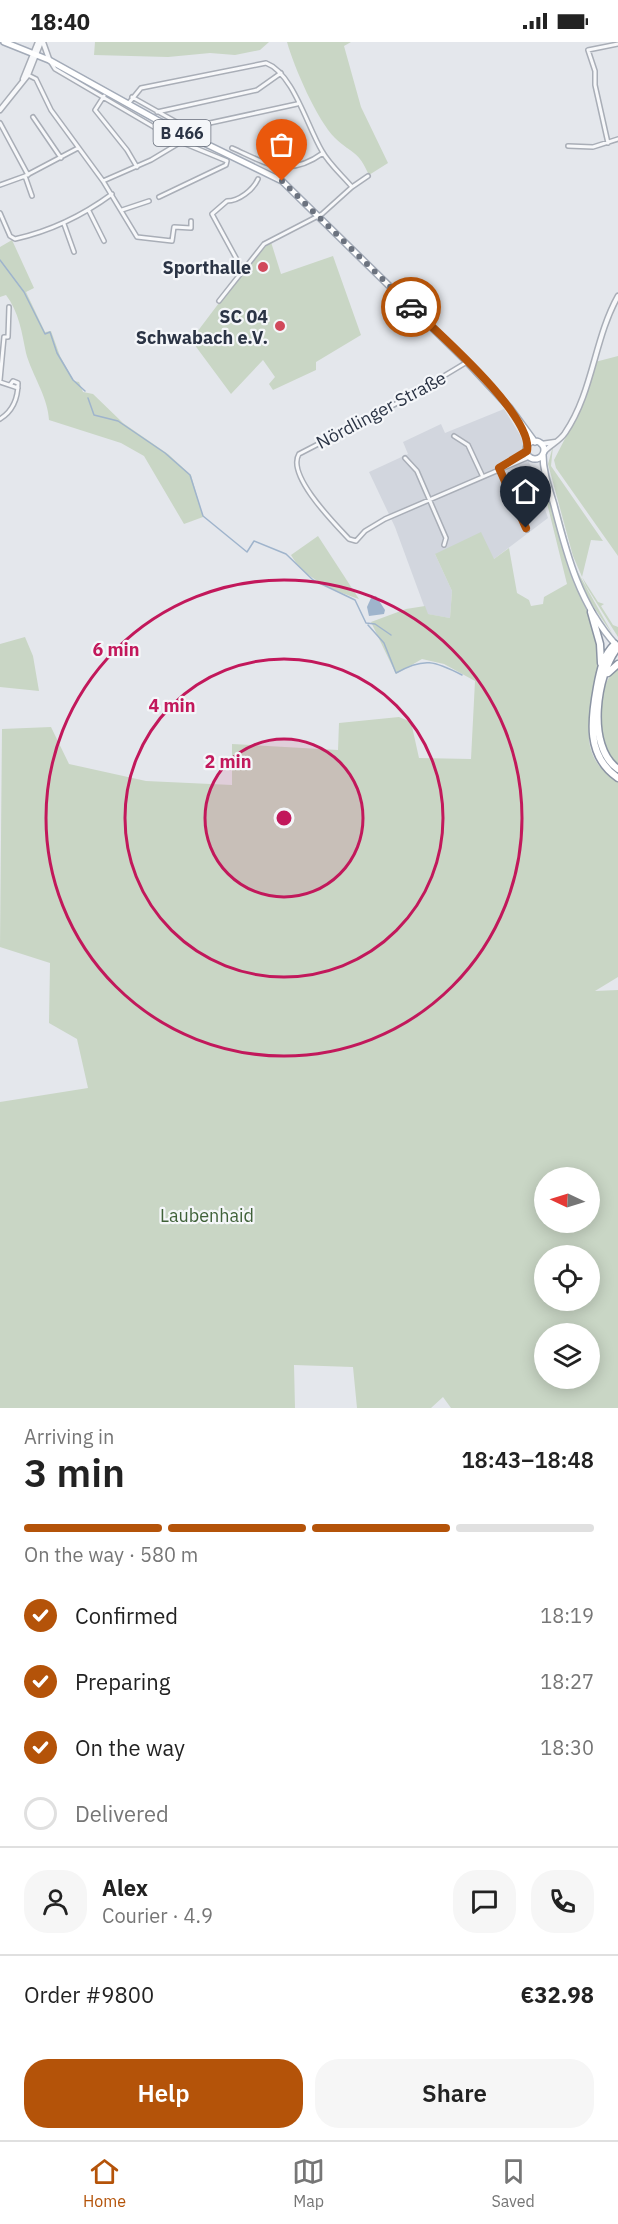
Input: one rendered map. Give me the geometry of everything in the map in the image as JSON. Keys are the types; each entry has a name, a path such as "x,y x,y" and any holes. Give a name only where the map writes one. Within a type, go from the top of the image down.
{"highway":[{"path":"591,612 600,644 601,666 593,712 593,741 602,763 618,778"},
{"path":"601,666 617,645"},
{"path":"617,645 604,679 598,713 598,731 608,759 618,769"},
{"path":"604,679 618,664"}],"main road":[{"name":"Nördlinger Straße","path":"4,42 49,60 166,125 275,176 319,215 467,362"},
{"name":"B 466","path":"467,362 510,408 523,428 538,443"},
{"name":"B 466","path":"523,428 530,453 545,473"},
{"path":"538,443 543,454 530,453 538,443"},
{"name":"B 466","path":"543,454 545,473 568,562 591,612 617,645"}],"street":[{"path":"0,110 28,75 41,42"},
{"path":"41,42 49,60"},
{"path":"608,143 594,85 595,71 588,50 618,44"},
{"path":"22,82 36,54"},
{"name":"Nördlinger Straße","path":"49,60 55,69 181,142 227,161 226,165 204,177 159,197"},
{"path":"128,104 141,88 260,62 271,65 281,73 323,153 352,187"},
{"path":"155,112 257,90 281,73"},
{"path":"28,75 36,79 51,110 103,180 135,234 143,240 172,241 174,227 191,228 191,221"},
{"path":"104,96 95,110 127,150 137,167"},
{"path":"132,97 187,129 297,104"},
{"path":"33,117 61,158"},
{"path":"0,123 26,176 32,196"},
{"path":"568,146 582,148 618,139"},
{"path":"103,180 137,167 181,142"},
{"path":"0,185 26,176 78,148"},
{"path":"232,148 276,168 307,161 323,153"},
{"path":"219,301 264,244 319,215 368,176"},
{"path":"242,269 212,214 227,201 233,201 254,188 258,179"},
{"path":"0,213 10,236 15,238 64,224 89,211 112,194"},
{"path":"122,210 148,201"},
{"path":"89,211 104,241"},
{"path":"64,224 74,252"},
{"path":"543,454 563,436 582,399 608,315 618,296"},
{"path":"0,419 12,409 18,388 16,381 10,385 0,381 9,307"},
{"name":"Nördlinger Straße","path":"429,499 385,519 365,531 356,541 349,539 317,504 297,467 299,454 409,397 467,362"},
{"path":"454,436 468,445 482,475"},
{"path":"538,443 556,442"},
{"path":"429,499 530,453"},
{"path":"405,458 417,471 446,538 444,545"},
{"path":"499,468 527,530"}],"shaded area":[{"path":"504,409 520,435 548,518 494,559 435,554 452,591 450,618 427,614 395,527 369,472 408,454 403,442 441,424 445,433"}],"green space":[{"path":"95,42 269,42 260,50 235,55 210,53 168,57 94,55"},
{"path":"287,42 351,42 344,46 361,107 388,163 369,175 358,157 328,130 307,93"},
{"path":"12,240 34,288 26,292 45,332 51,331 60,356 74,381 79,382 83,392 93,394 123,423 168,454 191,475 203,517 184,524 144,456 121,443 49,420 43,394 26,353 17,316 6,295 0,297 0,247"},
{"name":"SC 04 Schwabach e.V.","path":"271,242 281,274 333,256 361,335 316,362 316,370 273,390 269,384 275,377 263,360 231,394 191,340 256,254"},
{"path":"618,356 618,556 556,468 554,460 573,423 595,362"},
{"path":"553,446 551,466 603,541 591,540 582,577 573,556 548,464"},
{"path":"547,466 575,567 613,635 591,603 575,571"},
{"name":"Laubenhaid","path":"544,491 553,506 570,572 593,625 599,647 597,683 590,719 589,736 592,753 601,768 618,782 618,977 595,991 618,990 618,1408 451,1408 443,1397 431,1408 357,1408 353,1367 294,1365 295,1408 0,1408 0,1102 88,1088 77,1039 49,1023 50,963 0,947 2,729 51,727 69,764 146,781 232,785 232,744 338,750 339,723 399,717 411,722 419,758 471,759 475,681 444,664 422,659 396,674 371,622 406,609 425,606 428,614 450,618 452,591 435,554 481,532 494,559 509,548 517,593 529,600 531,606 543,604 544,597 567,584"},
{"path":"318,536 359,599 321,583 304,571 291,555"},
{"path":"582,577 598,602 604,604 601,606 613,625 618,627 618,637 586,586"},
{"path":"25,637 33,656 39,691 0,687 0,644"},
{"path":"618,666 618,768 605,745 600,717 604,689"}],"water":[{"path":"376,596 385,610 384,614 369,616 367,607 371,598"}],"waterway":[{"path":"0,260 24,292 45,334 50,332 57,353 73,380 85,391"},
{"path":"88,398 94,415 118,421 165,453 190,475 203,516 247,552 254,541 286,554 313,580 355,600 366,623 375,624 391,635"},
{"path":"368,625 384,643 396,673 414,665 429,663 462,675"}],"way so far":[{"path":"282,181 340,235 411,307"}],"place":[{"name":"Sporthalle","path":"263,267"},
{"name":"SC 04 Schwabach e.V.","path":"280,326"}],"route":[{"path":"411,307 510,408 523,428 529,445 527,451 499,468 526,528"}]}
